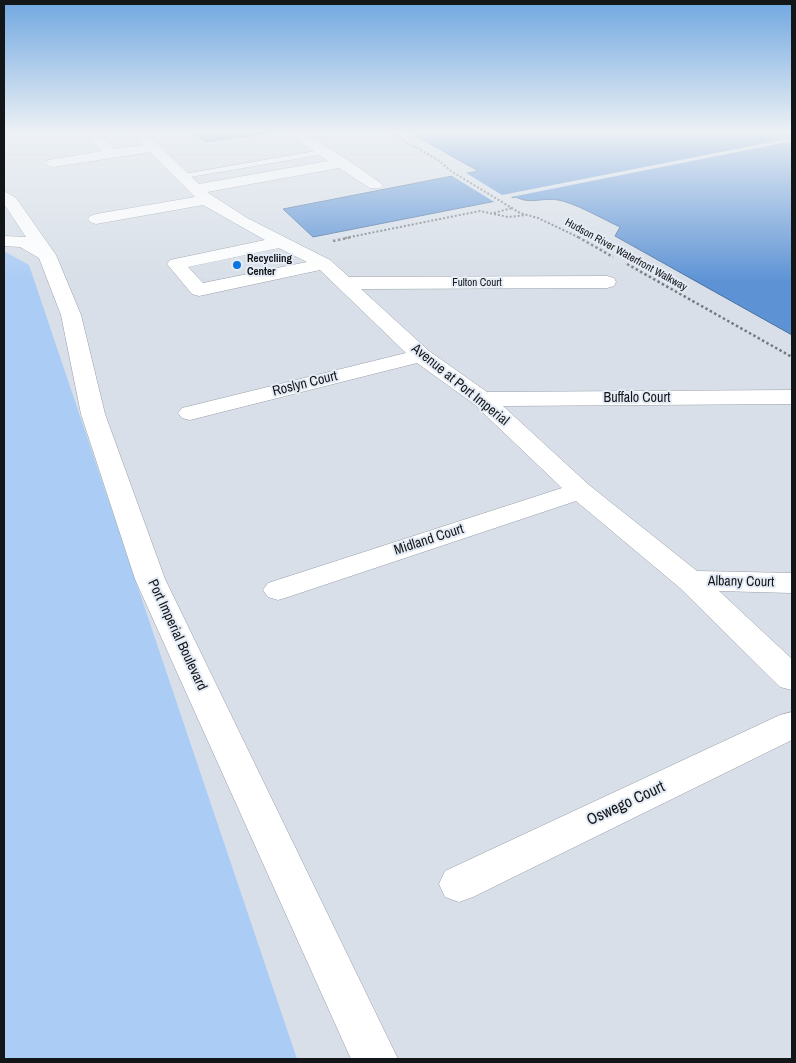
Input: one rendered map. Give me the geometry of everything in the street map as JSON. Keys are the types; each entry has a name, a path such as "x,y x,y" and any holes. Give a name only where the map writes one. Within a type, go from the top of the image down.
{"street":[{"name":"Avenue at Port Imperial","path":"189,182 196,189 241,221 324,264 346,283 420,356 482,399 580,491 690,581 792,678"},
{"path":"96,219 196,189 238,182"},
{"path":"370,182 375,185"},
{"name":"Port Imperial Boulevard","path":"6,200 47,255 71,315 93,414 150,579 375,1059"},
{"path":"4,240 24,242 47,255"},
{"path":"286,245 176,264 199,290 324,264"},
{"name":"Fulton Court","path":"346,283 607,282"},
{"name":"Roslyn Court","path":"190,413 420,356"},
{"name":"Buffalo Court","path":"482,399 792,398"},
{"name":"Midland Court","path":"278,590 580,491"},
{"name":"Albany Court","path":"690,581 792,583"},
{"name":"Oswego Court","path":"459,884 792,725"}],"lane":[{"path":"196,189 221,182"}],"path":[{"name":"Hudson River Waterfront Walkway","path":"468,182 520,213 569,232 618,259"},
{"path":"494,213 512,208"},
{"path":"286,245 346,239 480,211 494,213 507,218 528,215"},
{"name":"Hudson River Waterfront Walkway","path":"626,264 792,357"}],"shaded area":[{"path":"424,182 792,182 792,335 615,236 620,227 564,201 552,199 531,201 516,197 313,237 283,209"},
{"path":"4,251 29,265 297,1059 4,1059"}],"pier":[{"path":"461,182 480,182 502,195 570,182 588,182 511,197 515,200 496,203"}],"place":[{"name":"Recycliing Center","path":"237,265"}]}
